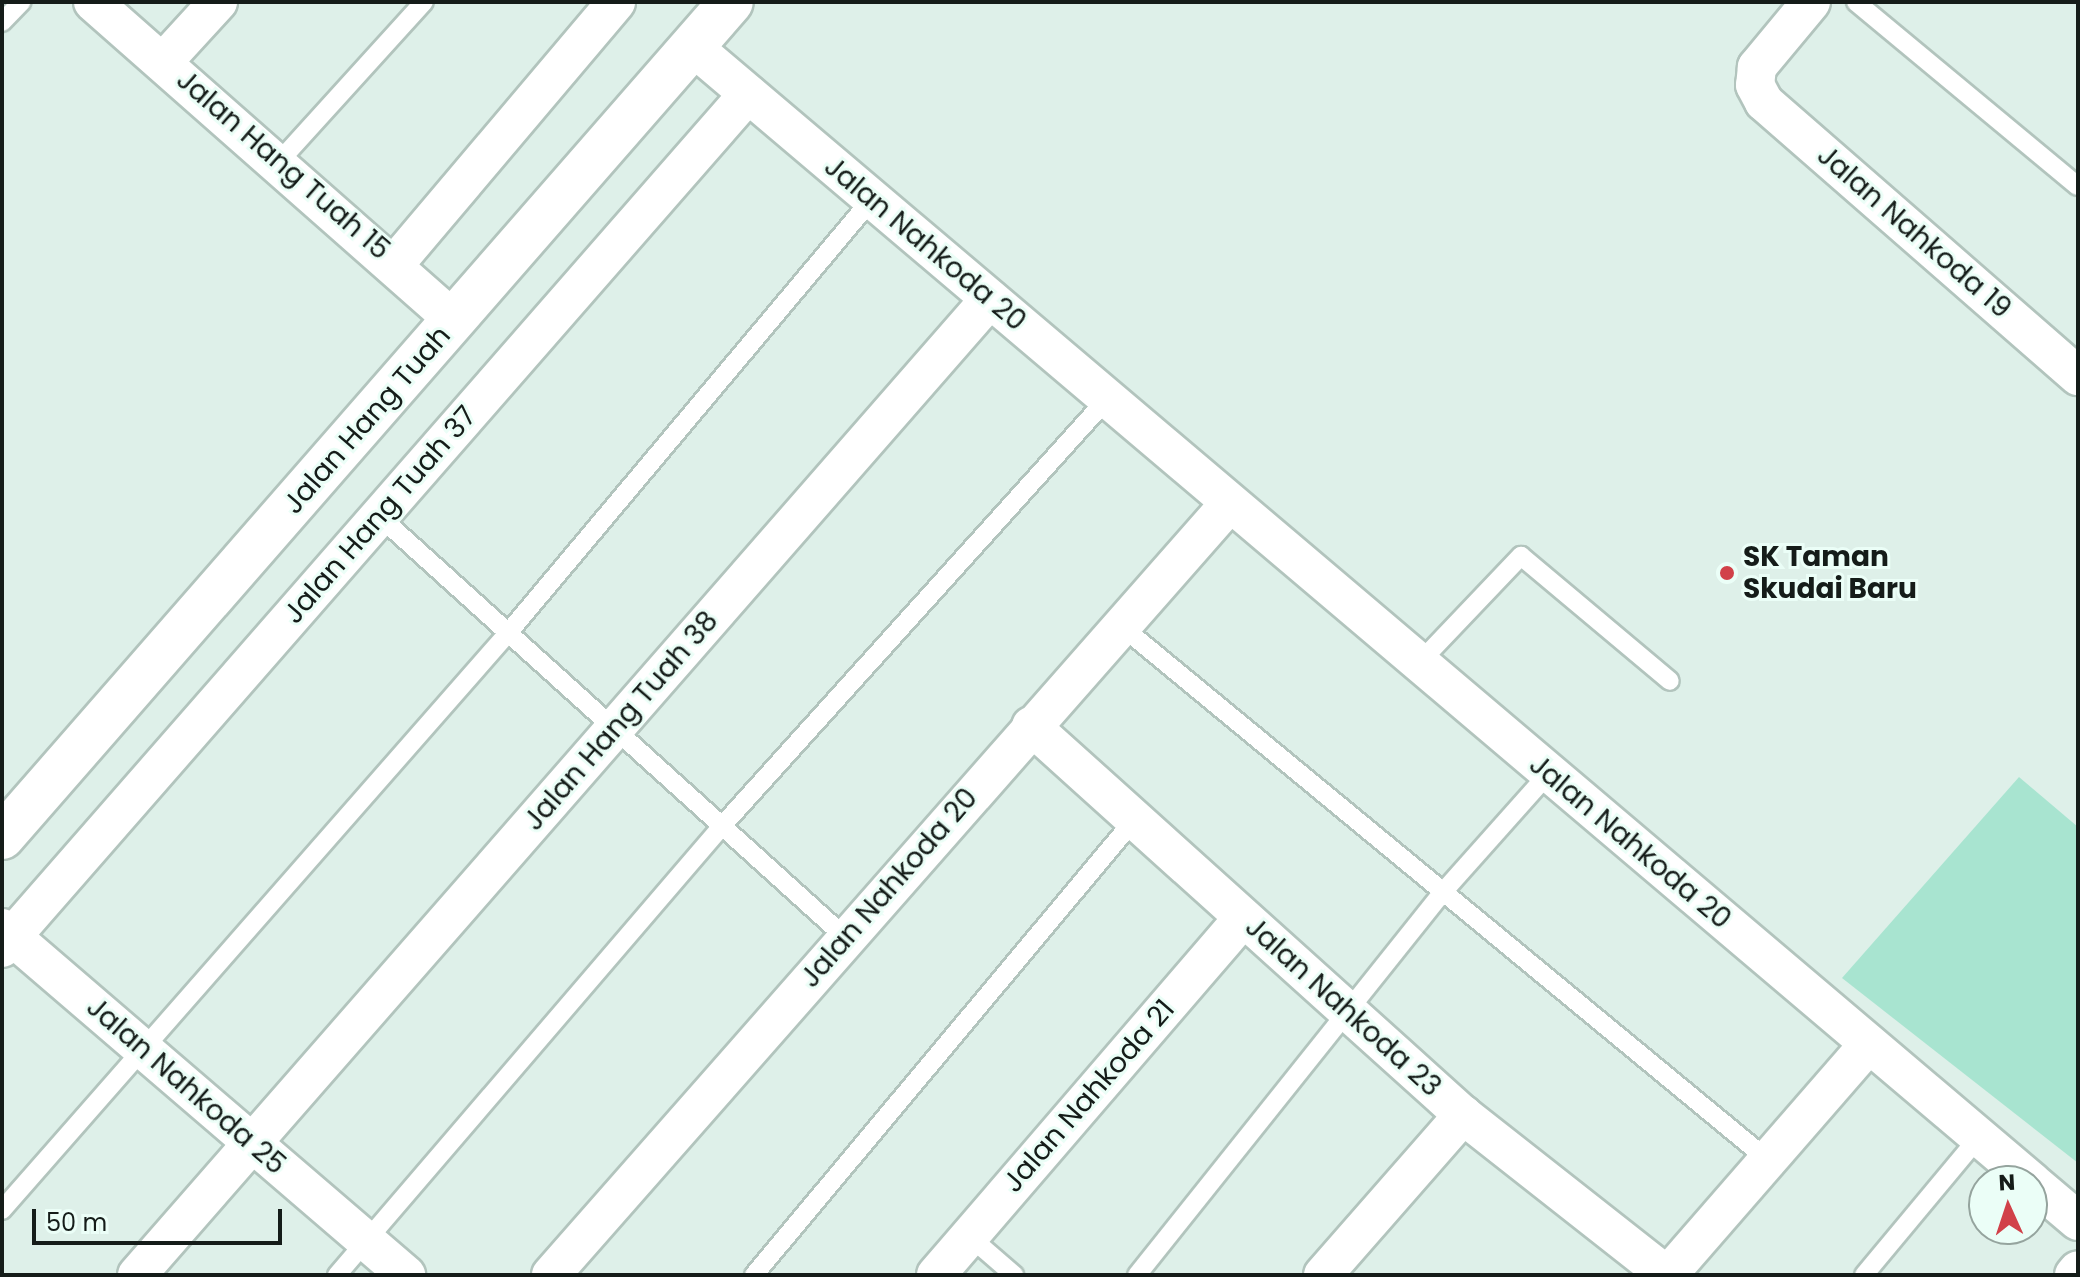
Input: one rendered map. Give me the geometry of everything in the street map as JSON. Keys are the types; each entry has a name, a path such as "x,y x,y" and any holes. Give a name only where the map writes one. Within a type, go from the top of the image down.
{"street":[{"name":"Jalan Hang Tuah 15","path":"93,2 394,265 616,2"},
{"path":"164,61 218,2"},
{"name":"Jalan Hang Tuah","path":"2,837 731,2"},
{"name":"Jalan Nahkoda 19","path":"1811,2 1757,67 1755,85 1764,102 2078,376"},
{"name":"Jalan Nahkoda 20","path":"693,47 2011,1165"},
{"name":"Jalan Hang Tuah 37","path":"5,938 748,94"},
{"path":"394,265 454,320"},
{"name":"Jalan Hang Tuah 38","path":"137,1275 990,299"},
{"name":"Jalan Nahkoda 20","path":"551,1275 1230,503"},
{"name":"Jalan Nahkoda 23","path":"1031,726 1463,1115 1667,1275"},
{"name":"Jalan Nahkoda 21","path":"936,1275 1243,918"},
{"name":"Jalan Nahkoda 25","path":"5,938 142,1048 406,1275"},
{"path":"1667,1275 1869,1044"},
{"path":"1323,1275 1463,1115"},
{"name":"Jalan Nahkoda 20","path":"2048,1196 2078,1221"},
{"path":"2074,1275 2078,1270"}],"lane":[{"path":"2,22 21,2"},
{"path":"276,165 424,2"},
{"path":"1856,2 2078,186"},
{"path":"2,1210 508,633 872,199"},
{"path":"337,1275 722,826 1107,399"},
{"path":"379,516 846,938"},
{"path":"1419,663 1521,556 1670,681"},
{"path":"1120,625 1768,1160"},
{"path":"1137,1275 1350,1014 1443,892 1549,773"},
{"path":"754,1275 1134,820"},
{"path":"1864,1275 1979,1137"},
{"path":"969,1236 1014,1275"}],"green space":[{"path":"2019,777 2078,827 2078,1163 1842,978"}],"place":[{"name":"SK Taman Skudai Baru","path":"1727,573"}]}
